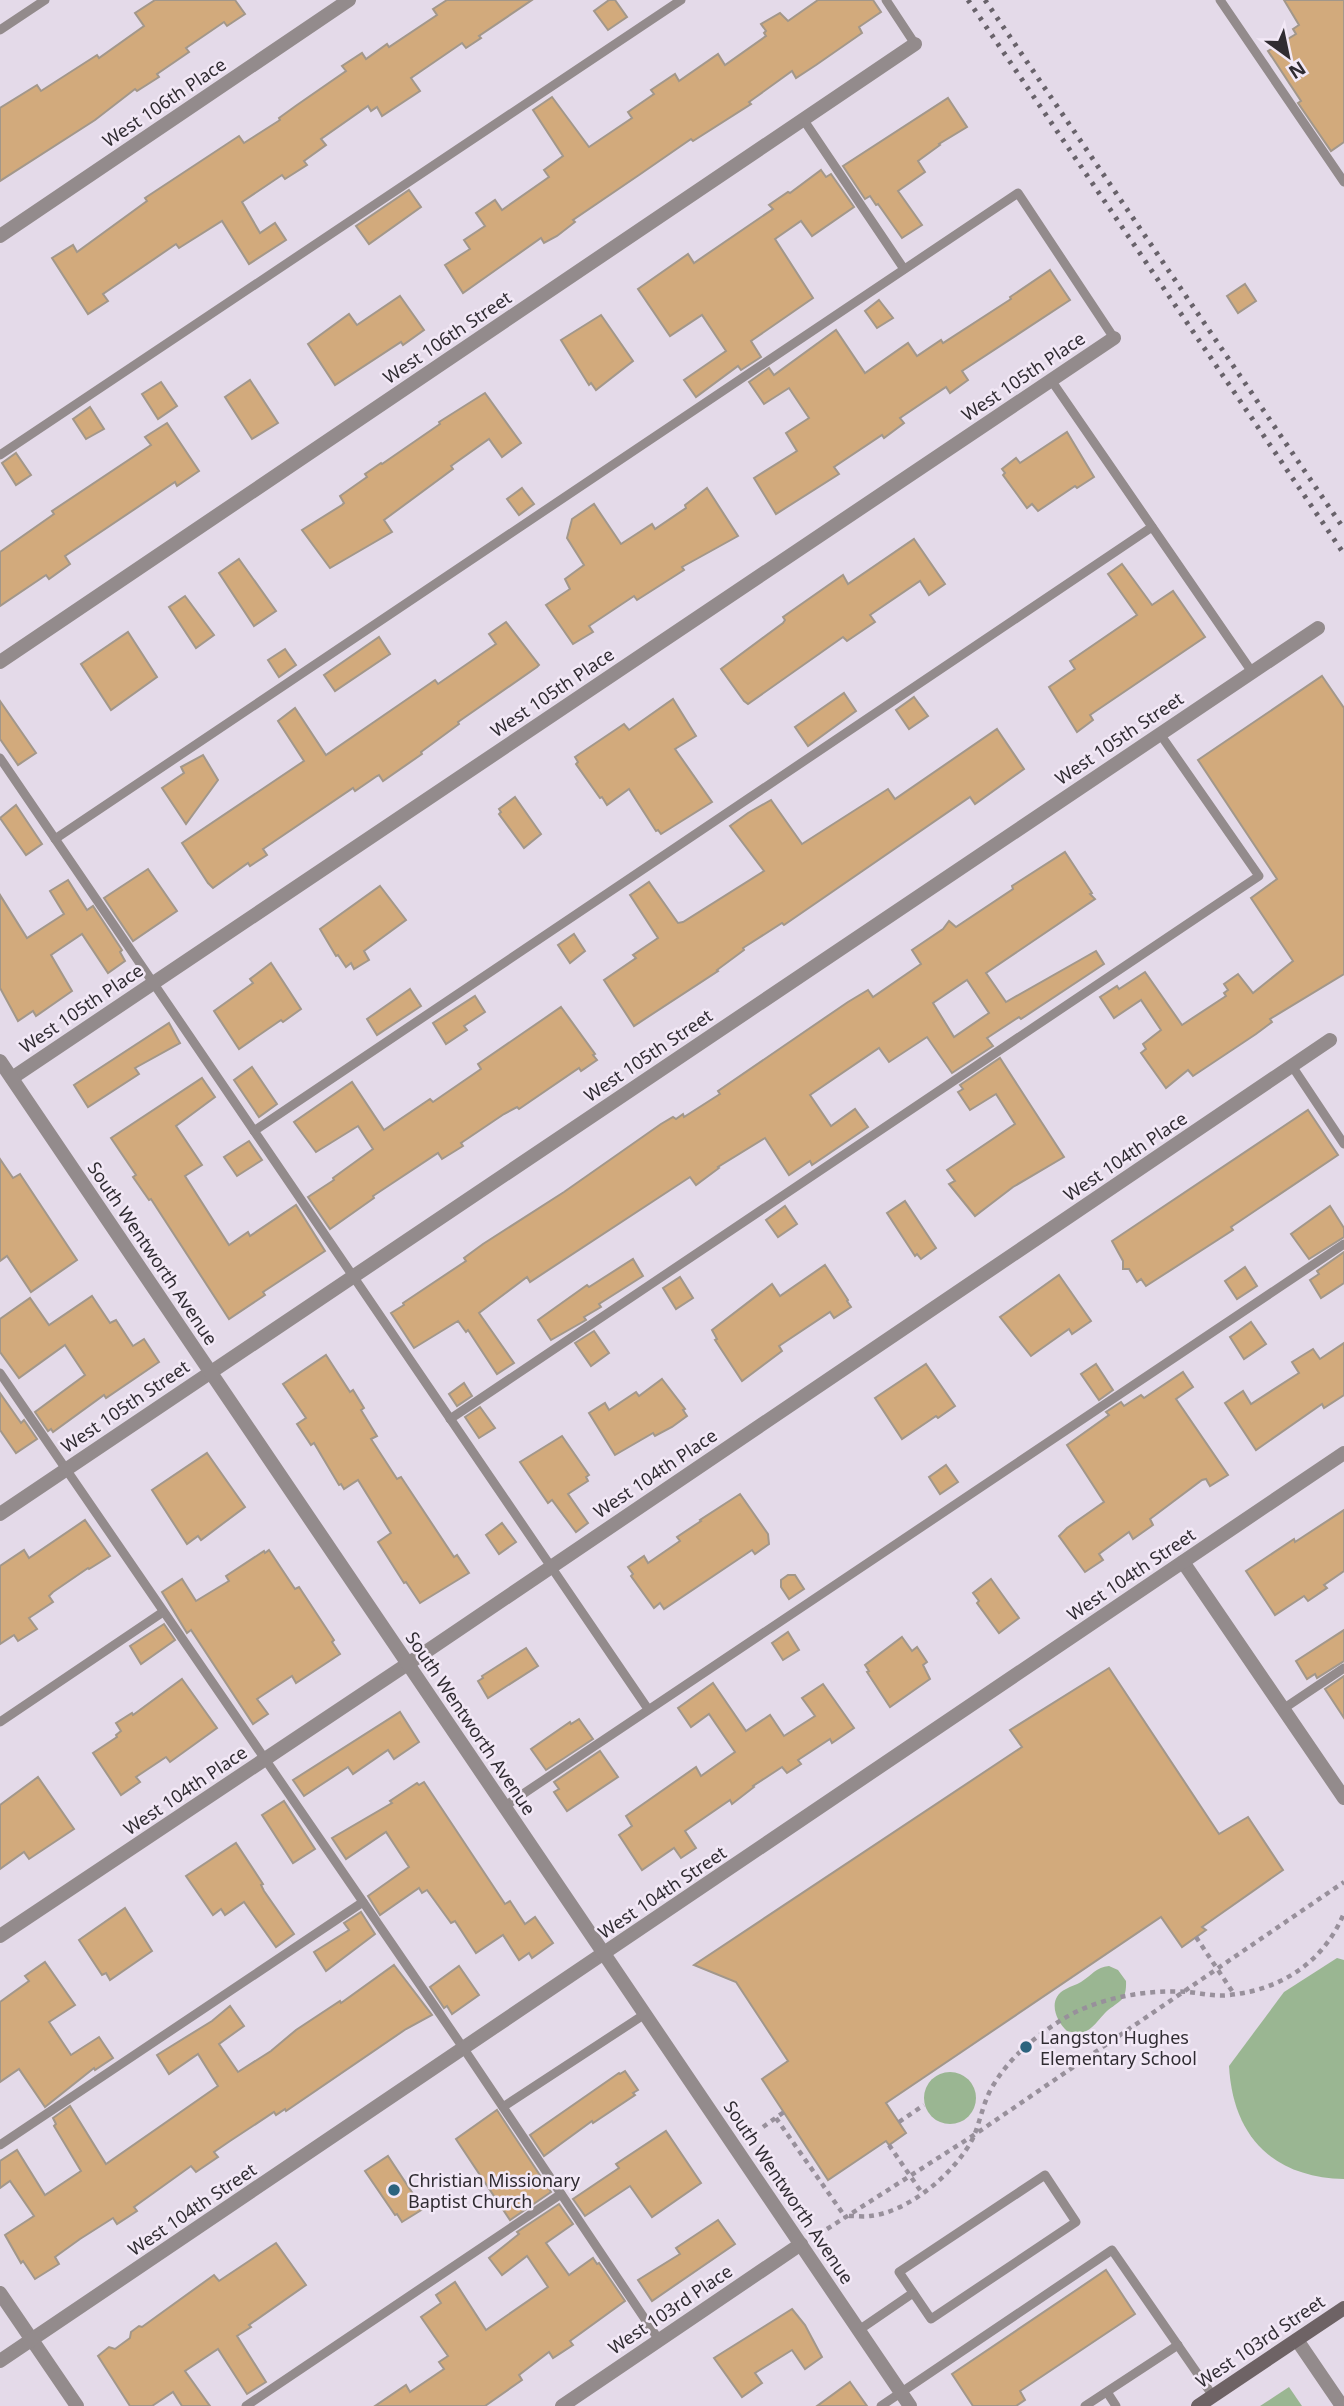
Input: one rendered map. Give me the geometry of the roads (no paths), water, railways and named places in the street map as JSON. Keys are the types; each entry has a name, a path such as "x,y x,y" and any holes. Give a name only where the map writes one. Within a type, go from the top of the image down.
{"main road":[{"name":"West 103rd Street","path":"1198,2406 1344,2308"}],"street":[{"name":"West 106th Place","path":"0,236 349,0"},
{"name":"West 106th Street","path":"0,662 915,44"},
{"name":"West 105th Place","path":"12,1078 1114,338"},
{"name":"West 105th Street","path":"0,1514 1318,628"},
{"name":"West 104th Place","path":"0,1936 408,1664 1330,1040"},
{"name":"South Wentworth Avenue","path":"0,1061 910,2406"},
{"name":"West 104th Street","path":"0,2361 605,1955 1344,1453"},
{"path":"1183,1562 1344,1798"},
{"name":"West 103rd Place","path":"562,2406 801,2244"},
{"path":"0,2292 77,2406"},
{"path":"1297,2340 1342,2406"}],"lane":[{"path":"0,30 45,0"},
{"path":"0,455 681,0"},
{"path":"886,0 915,44"},
{"path":"1220,0 1344,182"},
{"path":"803,119 904,269"},
{"path":"55,839 1017,193 1114,338"},
{"path":"1051,380 1252,672"},
{"path":"254,1131 1152,527"},
{"path":"450,1419 1259,876 1160,734"},
{"path":"0,758 648,1709"},
{"path":"1292,1066 1344,1144"},
{"path":"505,1806 1344,1244"},
{"path":"0,1373 464,2049 659,2340"},
{"path":"0,1722 163,1612"},
{"path":"1283,1709 1344,1668"},
{"path":"0,2145 363,1902"},
{"path":"503,2107 645,2014"},
{"path":"1045,2175 1076,2222 931,2319 913,2292 899,2272 1045,2175"},
{"path":"246,2406 562,2194"},
{"path":"881,2406 1112,2250 1213,2396"},
{"path":"859,2330 913,2292"},
{"path":"1085,2406 1178,2346"},
{"path":"1107,2392 1116,2406"}],"railway":[{"path":"968,0 1344,554"},
{"path":"985,0 1344,529"}],"place":[{"name":"Langston Hughes Elementary School","path":"1026,2047"},
{"name":"Christian Missionary Baptist Church","path":"394,2190"}]}
